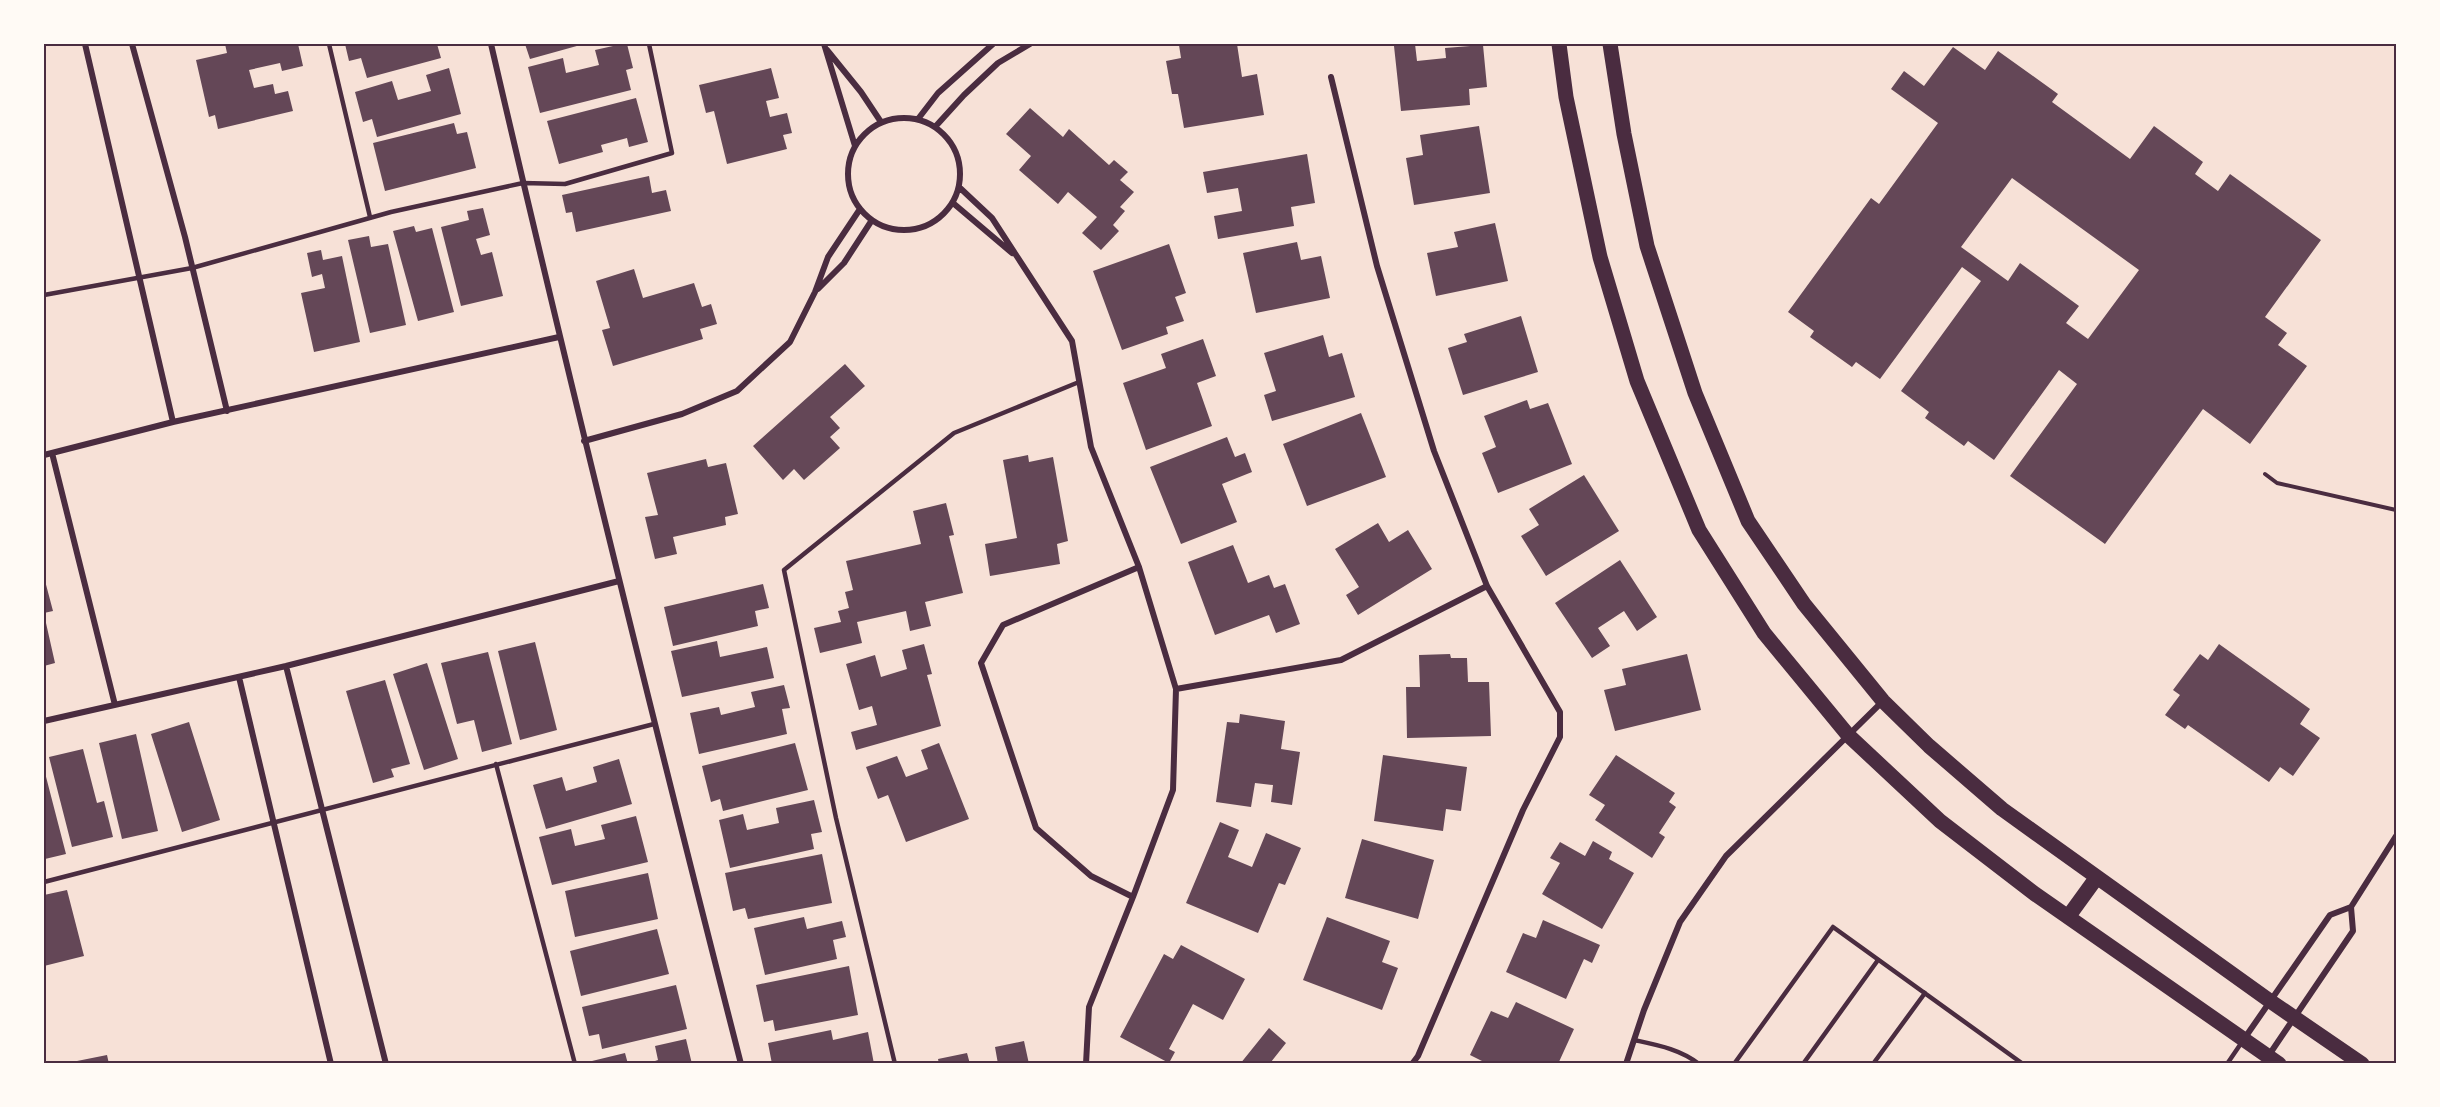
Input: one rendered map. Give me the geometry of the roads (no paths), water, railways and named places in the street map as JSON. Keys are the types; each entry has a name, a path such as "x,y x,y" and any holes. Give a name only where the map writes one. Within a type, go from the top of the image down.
{"main road":[{"path":"1560,44 1566,97 1600,257 1637,381 1699,530 1764,633 1848,735 1940,820 2068,917 2244,1039 2270,1061"},
{"path":"1611,44 1624,134 1647,246 1702,411 1748,521 1804,604 1883,701 1929,746 1995,802 2270,1001 2362,1064"},
{"path":"2068,917 2097,877"}],"street":[{"path":"85,44 173,422"},
{"path":"132,44 192,268 227,411"},
{"path":"491,44 584,441 741,1064"},
{"path":"918,119 938,93 993,44"},
{"path":"935,126 998,63 1030,44"},
{"path":"824,45 881,122"},
{"path":"824,45 855,146"},
{"path":"1331,77 1384,288 1434,451 1487,586 1560,712 1560,737 1523,810 1418,1056 1412,1064"},
{"path":"899,118 918,119 935,126 948,138 957,153 961,170 959,187 953,203 941,217 925,226 907,230 889,228 872,220 860,209 852,194 848,178 849,161 855,146 866,133 881,122 899,118"},
{"path":"959,187 992,218 1072,341 1091,447 1139,567 1176,689 1173,790 1089,1007 1086,1064"},
{"path":"953,203 1017,257"},
{"path":"584,441 682,414 737,391 790,342 816,292 828,257 860,209"},
{"path":"816,292 844,263 872,220"},
{"path":"44,455 173,422 559,337"},
{"path":"52,453 115,705"},
{"path":"1133,897 1091,876 1036,828 981,663 1003,625 1139,567"},
{"path":"44,721 286,666 619,581"},
{"path":"1176,689 1341,660 1487,586"},
{"path":"286,666 386,1064"},
{"path":"239,677 331,1064"},
{"path":"1626,1064 1680,922 1726,856 1883,701"},
{"path":"2244,1039 2330,915 2351,907 2397,836"},
{"path":"2270,1061 2294,1017 2353,931 2351,907"}],"lane":[{"path":"329,44 370,218"},
{"path":"44,295 192,268 370,218 523,183 565,184 672,153 649,44"},
{"path":"895,1064 836,818 784,570 954,433 1079,382"},
{"path":"44,882 654,724"},
{"path":"496,764 574,1064"},
{"path":"1734,1064 1833,927 2023,1064"},
{"path":"1803,1064 1878,960"},
{"path":"1873,1064 1924,993"},
{"path":"2227,1064 2244,1039"},
{"path":"1634,1040 1667,1047 1699,1064"}]}
